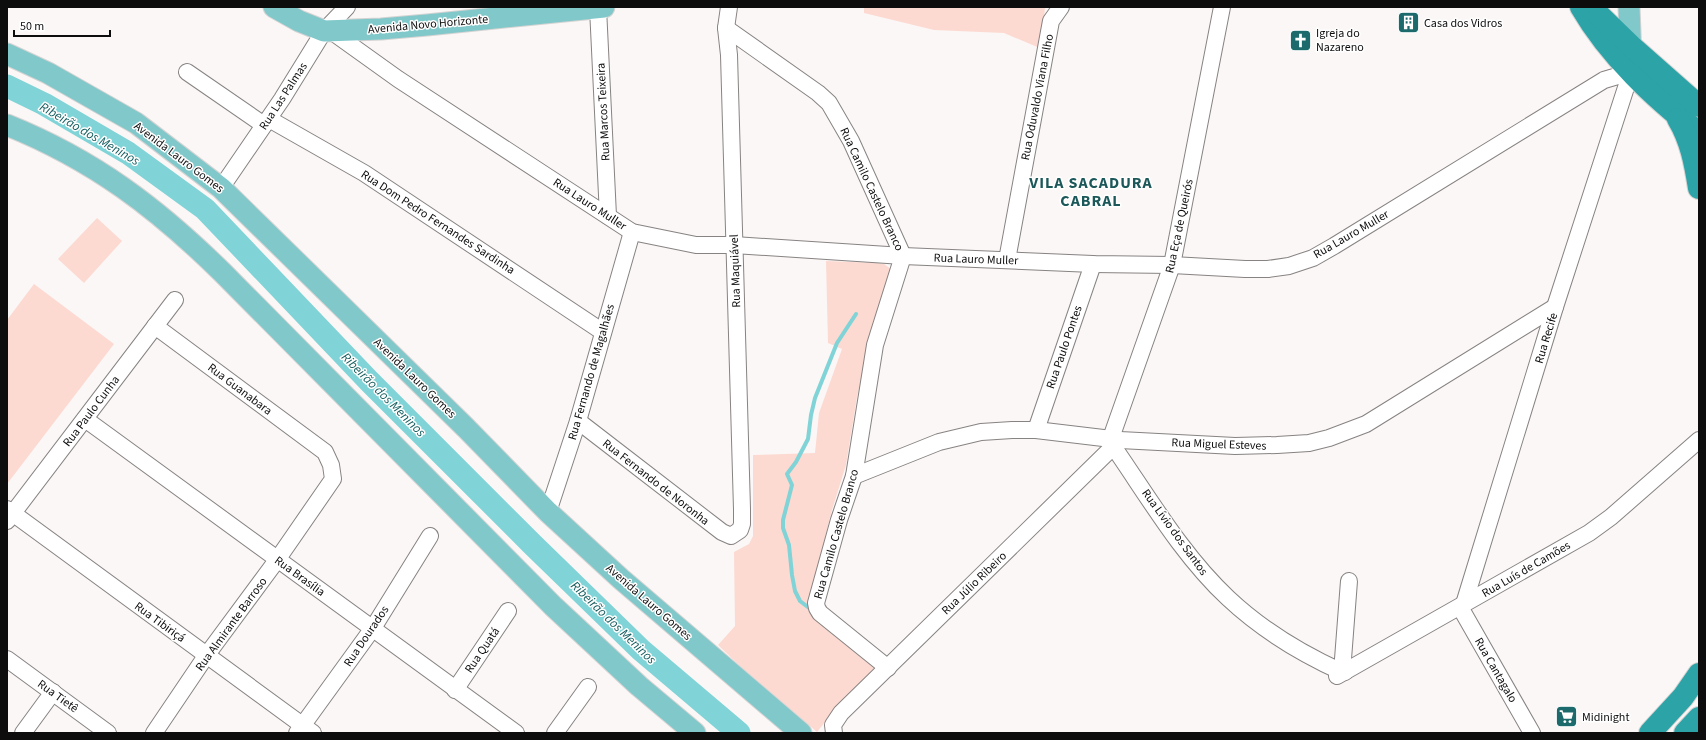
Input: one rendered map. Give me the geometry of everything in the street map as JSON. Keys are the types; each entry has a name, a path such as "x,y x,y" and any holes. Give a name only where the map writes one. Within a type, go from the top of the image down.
{"highway":[{"path":"1595,8 1631,46 1699,106"},
{"path":"1595,8 1614,53 1631,72 1676,114 1699,133"},
{"path":"1676,114 1687,134 1694,156 1699,188"},
{"path":"1650,733 1683,697 1699,674"},
{"path":"1686,733 1699,718"}],"main road":[{"name":"Rua Lauro Muller","path":"274,7 299,21 327,31"},
{"name":"Avenida Novo Horizonte","path":"327,31 381,29 427,25 601,7"},
{"path":"1629,7 1631,72"},
{"name":"Avenida Lauro Gomes","path":"7,54 48,73 136,123 221,188 466,428 548,512 620,579 801,733"},
{"path":"7,125 56,147 92,166 141,200 177,230 223,273 553,606 639,686 695,733"},
{"path":"7,139 47,157 82,177 127,206 168,240 214,284 544,616 624,692 673,733"}],"street":[{"name":"Rua Las Palmas","path":"221,188 327,31 347,7"},
{"name":"Rua Marcos Teixeira","path":"601,7 608,216"},
{"name":"Rua Maquiável","path":"729,7 726,28 729,55 742,509 742,524 737,533"},
{"name":"Rua Oduvaldo Viana Filho","path":"1007,260 1051,21 1061,7"},
{"name":"Rua Eça de Queirós","path":"1115,441 1172,265 1222,7"},
{"name":"Rua Camilo Castelo Branco","path":"726,28 818,93 829,104 851,141 903,256 875,345 854,476 839,520 816,606 818,610 888,668"},
{"name":"Rua Lauro Muller","path":"327,31 632,232 696,245 734,245 903,256 1093,264 1172,265 1268,269 1289,266 1313,258 1604,80 1631,72"},
{"name":"Rua Dom Pedro Fernandes Sardinha","path":"186,72 267,122 364,173 603,332"},
{"name":"Rua Recife","path":"1462,605 1555,307 1631,72"},
{"name":"Rua Fernando de Magalhães","path":"548,512 578,421 632,232"},
{"name":"Rua Paulo Pontes","path":"1036,430 1093,264"},
{"name":"Rua Paulo Cunha","path":"9,514 85,419 174,300"},
{"name":"Rua Miguel Esteves","path":"854,476 940,442 981,432 1036,430 1115,441 1235,446 1303,443 1329,438 1366,424 1555,307"},
{"name":"Rua Guanabara","path":"155,326 325,452"},
{"name":"Rua Brasília","path":"85,419 516,733"},
{"name":"Rua Fernando de Noronha","path":"578,421 710,524 728,535 737,533"},
{"name":"Rua Luís de Camões","path":"1342,673 1589,533 1611,518 1699,440"},
{"name":"Rua Júlio Ribeiro","path":"833,731 834,722 841,713 1115,441"},
{"name":"Rua Lívio dos Santos","path":"1115,441 1190,556 1228,598 1252,619 1284,642 1342,673"},
{"name":"Rua Almirante Barroso","path":"154,733 206,656 278,560 333,479 331,465 325,452"},
{"name":"Rua Tibiriçá","path":"9,514 206,656 304,730"},
{"name":"Rua Dourados","path":"304,730 372,628 430,536"},
{"path":"1342,673 1349,580"},
{"name":"Rua Cantagalo","path":"1462,605 1532,733"},
{"name":"Rua Quatá","path":"455,690 508,611"},
{"name":"Rua Tietê","path":"7,659 108,733"},
{"path":"555,733 588,687"},
{"path":"23,733 53,692"}],"shaded area":[{"path":"1045,7 1042,49 1004,33 934,30 864,13 864,8"},
{"path":"97,218 122,241 84,283 58,259"},
{"path":"826,261 884,264 891,269 891,276 876,313 857,397 846,465 832,510 810,597 874,666 874,674 833,712 817,732 743,669 718,645 735,626 734,552 749,544 753,536 753,455 815,453 819,413 842,349 828,343"},
{"path":"34,284 114,344 7,484 7,320"}],"waterway":[{"name":"Ribeirão dos Meninos","path":"7,86 44,104 128,153 205,209 369,381 532,544 641,650 739,733"},
{"path":"813,611 800,601 795,591 789,545 783,528 783,520 792,485 787,474 796,462 808,439 815,398 837,343 856,314"}],"place":[{"name":"Casa dos Vidros","path":"1409,23"},
{"name":"Igreja do Nazareno","path":"1300,40"},
{"name":"Midinight","path":"1567,717"}],"district":[{"name":"VILA SACADURA CABRAL","path":"1091,191"}]}
